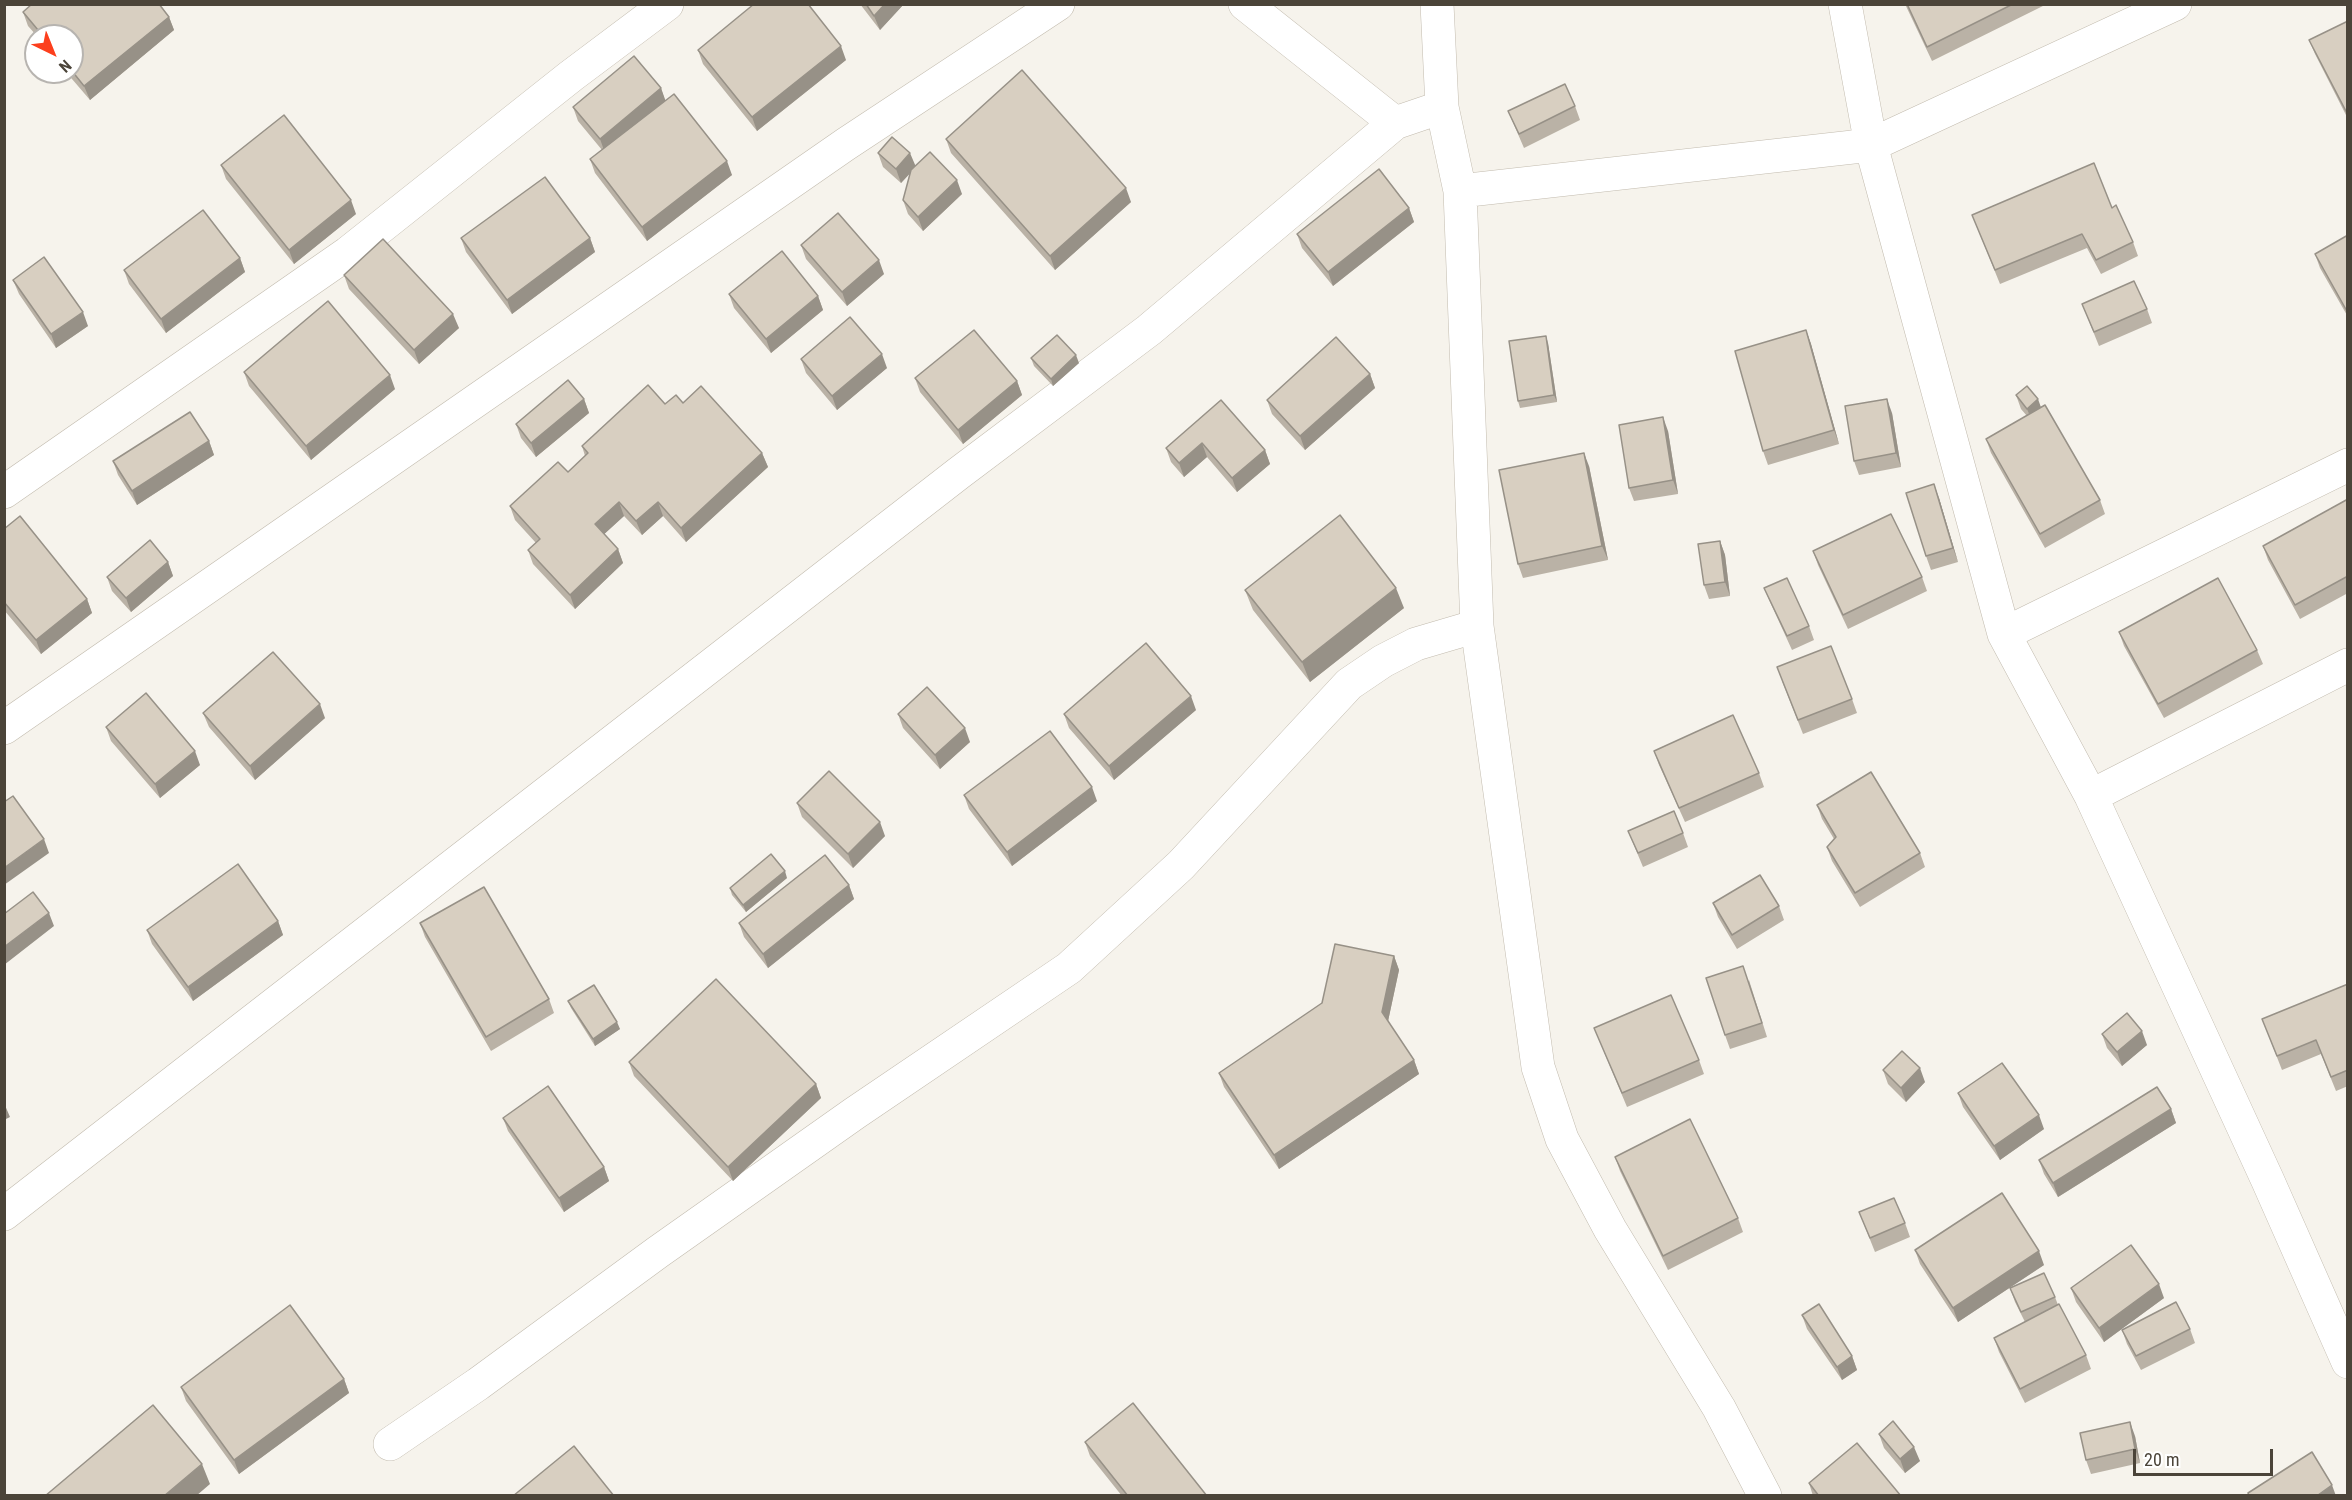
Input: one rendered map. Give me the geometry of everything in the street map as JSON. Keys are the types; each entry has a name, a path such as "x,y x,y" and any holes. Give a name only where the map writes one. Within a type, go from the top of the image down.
{"street":[{"path":"4,492 348,253 571,76 666,4"},
{"path":"4,729 846,144 1058,4"},
{"path":"1245,4 1395,123"},
{"path":"1437,4 1442,107 1460,191 1477,626 1538,1067 1562,1139 1610,1229 1719,1408 1765,1496"},
{"path":"1845,4 1871,145 2004,634 2091,796 2268,1181 2348,1362"},
{"path":"1460,191 1871,145 2175,4"},
{"path":"4,1214 959,473 1149,330 1395,123 1442,107"},
{"path":"2004,634 2348,465"},
{"path":"390,1444 478,1384 658,1252 846,1120 1069,968 1181,865 1349,684 1383,661 1416,644 1477,626"},
{"path":"2091,796 2348,665"}],"building":[{"path":"32,4 159,4 169,17 84,86 84,24 33,24 23,12"},
{"path":"754,4 808,4 841,46 752,117 698,50"},
{"path":"866,4 885,4 874,16"},
{"path":"1907,4 2013,4 1927,47"},
{"path":"2348,21 2348,115 2309,40"},
{"path":"634,56 661,88 600,139 573,107"},
{"path":"1022,70 1126,188 1050,256 946,139"},
{"path":"1565,84 1575,106 1519,134 1508,111"},
{"path":"674,94 727,161 642,227 590,159"},
{"path":"284,115 351,200 289,250 221,165"},
{"path":"892,137 910,153 896,169 878,153"},
{"path":"930,152 957,180 918,217 903,200 911,170"},
{"path":"2094,163 2112,208 2116,205 2133,242 2096,260 2082,234 1995,270 1972,215"},
{"path":"1379,169 1409,208 1328,272 1297,234"},
{"path":"545,177 590,238 507,300 461,238"},
{"path":"203,210 240,258 161,319 124,270"},
{"path":"838,213 879,260 842,292 801,245"},
{"path":"2348,235 2348,313 2315,254"},
{"path":"383,239 453,314 414,350 344,275"},
{"path":"782,251 818,296 766,339 729,294"},
{"path":"44,257 83,312 51,334 13,280"},
{"path":"2134,281 2147,309 2094,332 2082,304"},
{"path":"328,301 390,375 306,446 244,372"},
{"path":"850,317 882,354 832,396 801,359"},
{"path":"974,330 1017,381 958,430 915,378"},
{"path":"1806,330 1834,430 1763,451 1735,351"},
{"path":"1057,335 1076,355 1051,379 1031,358"},
{"path":"1546,336 1554,395 1518,401 1509,341"},
{"path":"1336,337 1370,374 1300,436 1267,400"},
{"path":"568,380 584,399 531,443 516,424"},
{"path":"648,385 665,404 676,395 683,403 701,386 762,453 681,528 658,502 636,521 619,502 595,524 618,549 570,595 528,550 540,539 510,506 558,462 568,472 588,453 582,446"},
{"path":"2027,386 2038,399 2027,409 2016,395"},
{"path":"1887,399 1896,453 1854,461 1845,406"},
{"path":"1221,400 1265,450 1232,478 1202,443 1179,463 1166,448"},
{"path":"2045,405 2100,500 2040,534 1986,439"},
{"path":"190,412 209,441 132,491 113,461"},
{"path":"1663,417 1673,480 1629,488 1619,425"},
{"path":"1584,453 1602,546 1518,564 1499,470"},
{"path":"1934,484 1953,548 1926,556 1906,493"},
{"path":"2348,499 2348,576 2295,605 2263,546"},
{"path":"1891,514 1922,577 1843,615 1813,551"},
{"path":"1340,515 1396,588 1302,662 1245,590"},
{"path":"20,516 87,599 36,640 4,602 4,529"},
{"path":"150,540 168,562 126,598 107,577"},
{"path":"1720,541 1725,582 1704,585 1698,544"},
{"path":"1787,578 1809,626 1787,636 1764,588"},
{"path":"2218,578 2257,650 2158,704 2119,632"},
{"path":"1146,643 1191,696 1109,766 1064,714"},
{"path":"1831,646 1852,699 1798,720 1777,667"},
{"path":"273,652 320,704 250,766 203,713"},
{"path":"927,687 965,728 935,755 898,714"},
{"path":"146,693 195,751 155,784 106,727"},
{"path":"1733,715 1759,773 1679,808 1654,751"},
{"path":"1050,731 1092,787 1007,852 964,795"},
{"path":"829,771 880,822 848,854 797,803"},
{"path":"1871,772 1920,853 1855,893 1827,847 1836,837 1817,805"},
{"path":"13,796 44,839 4,868 4,802"},
{"path":"1674,811 1683,833 1638,853 1628,831"},
{"path":"771,854 785,871 743,905 730,888"},
{"path":"825,855 849,885 763,954 739,923"},
{"path":"238,864 278,921 188,987 147,930"},
{"path":"1760,875 1779,906 1732,935 1713,903"},
{"path":"484,887 549,999 486,1037 420,923"},
{"path":"33,892 49,913 4,947 4,914"},
{"path":"1335,944 1394,956 1382,1012 1414,1060 1274,1155 1219,1073 1322,1003"},
{"path":"1743,966 1762,1023 1725,1035 1706,978"},
{"path":"716,979 816,1084 728,1167 629,1062"},
{"path":"2348,984 2348,1070 2331,1077 2316,1040 2277,1056 2262,1019"},
{"path":"594,985 617,1022 593,1039 568,1001"},
{"path":"1671,995 1699,1060 1622,1093 1594,1028"},
{"path":"2127,1013 2142,1031 2117,1052 2102,1034"},
{"path":"1902,1051 1920,1068 1901,1088 1883,1070"},
{"path":"2002,1063 2039,1115 1994,1146 1958,1093"},
{"path":"548,1086 604,1167 559,1198 503,1118"},
{"path":"2157,1087 2171,1109 2053,1183 2039,1160"},
{"path":"1690,1119 1738,1218 1663,1256 1615,1157"},
{"path":"2002,1193 2039,1251 1953,1308 1915,1250"},
{"path":"1894,1198 1905,1223 1870,1238 1859,1212"},
{"path":"2131,1245 2159,1284 2099,1328 2071,1288"},
{"path":"2044,1273 2055,1297 2021,1312 2010,1288"},
{"path":"2176,1302 2190,1329 2136,1356 2122,1330"},
{"path":"1819,1304 1852,1356 1837,1367 1802,1315"},
{"path":"2059,1304 2086,1355 2020,1389 1994,1338"},
{"path":"290,1305 344,1379 234,1460 181,1387"},
{"path":"1133,1403 1207,1496 1128,1496 1085,1442"},
{"path":"153,1405 202,1464 164,1496 45,1496"},
{"path":"1893,1421 1914,1447 1900,1459 1879,1434"},
{"path":"2130,1422 2135,1449 2086,1460 2080,1433"},
{"path":"1857,1443 1901,1496 1819,1496 1809,1483"},
{"path":"574,1446 614,1496 513,1496"},
{"path":"2312,1452 2332,1485 2318,1496 2249,1496 2248,1493"}]}
